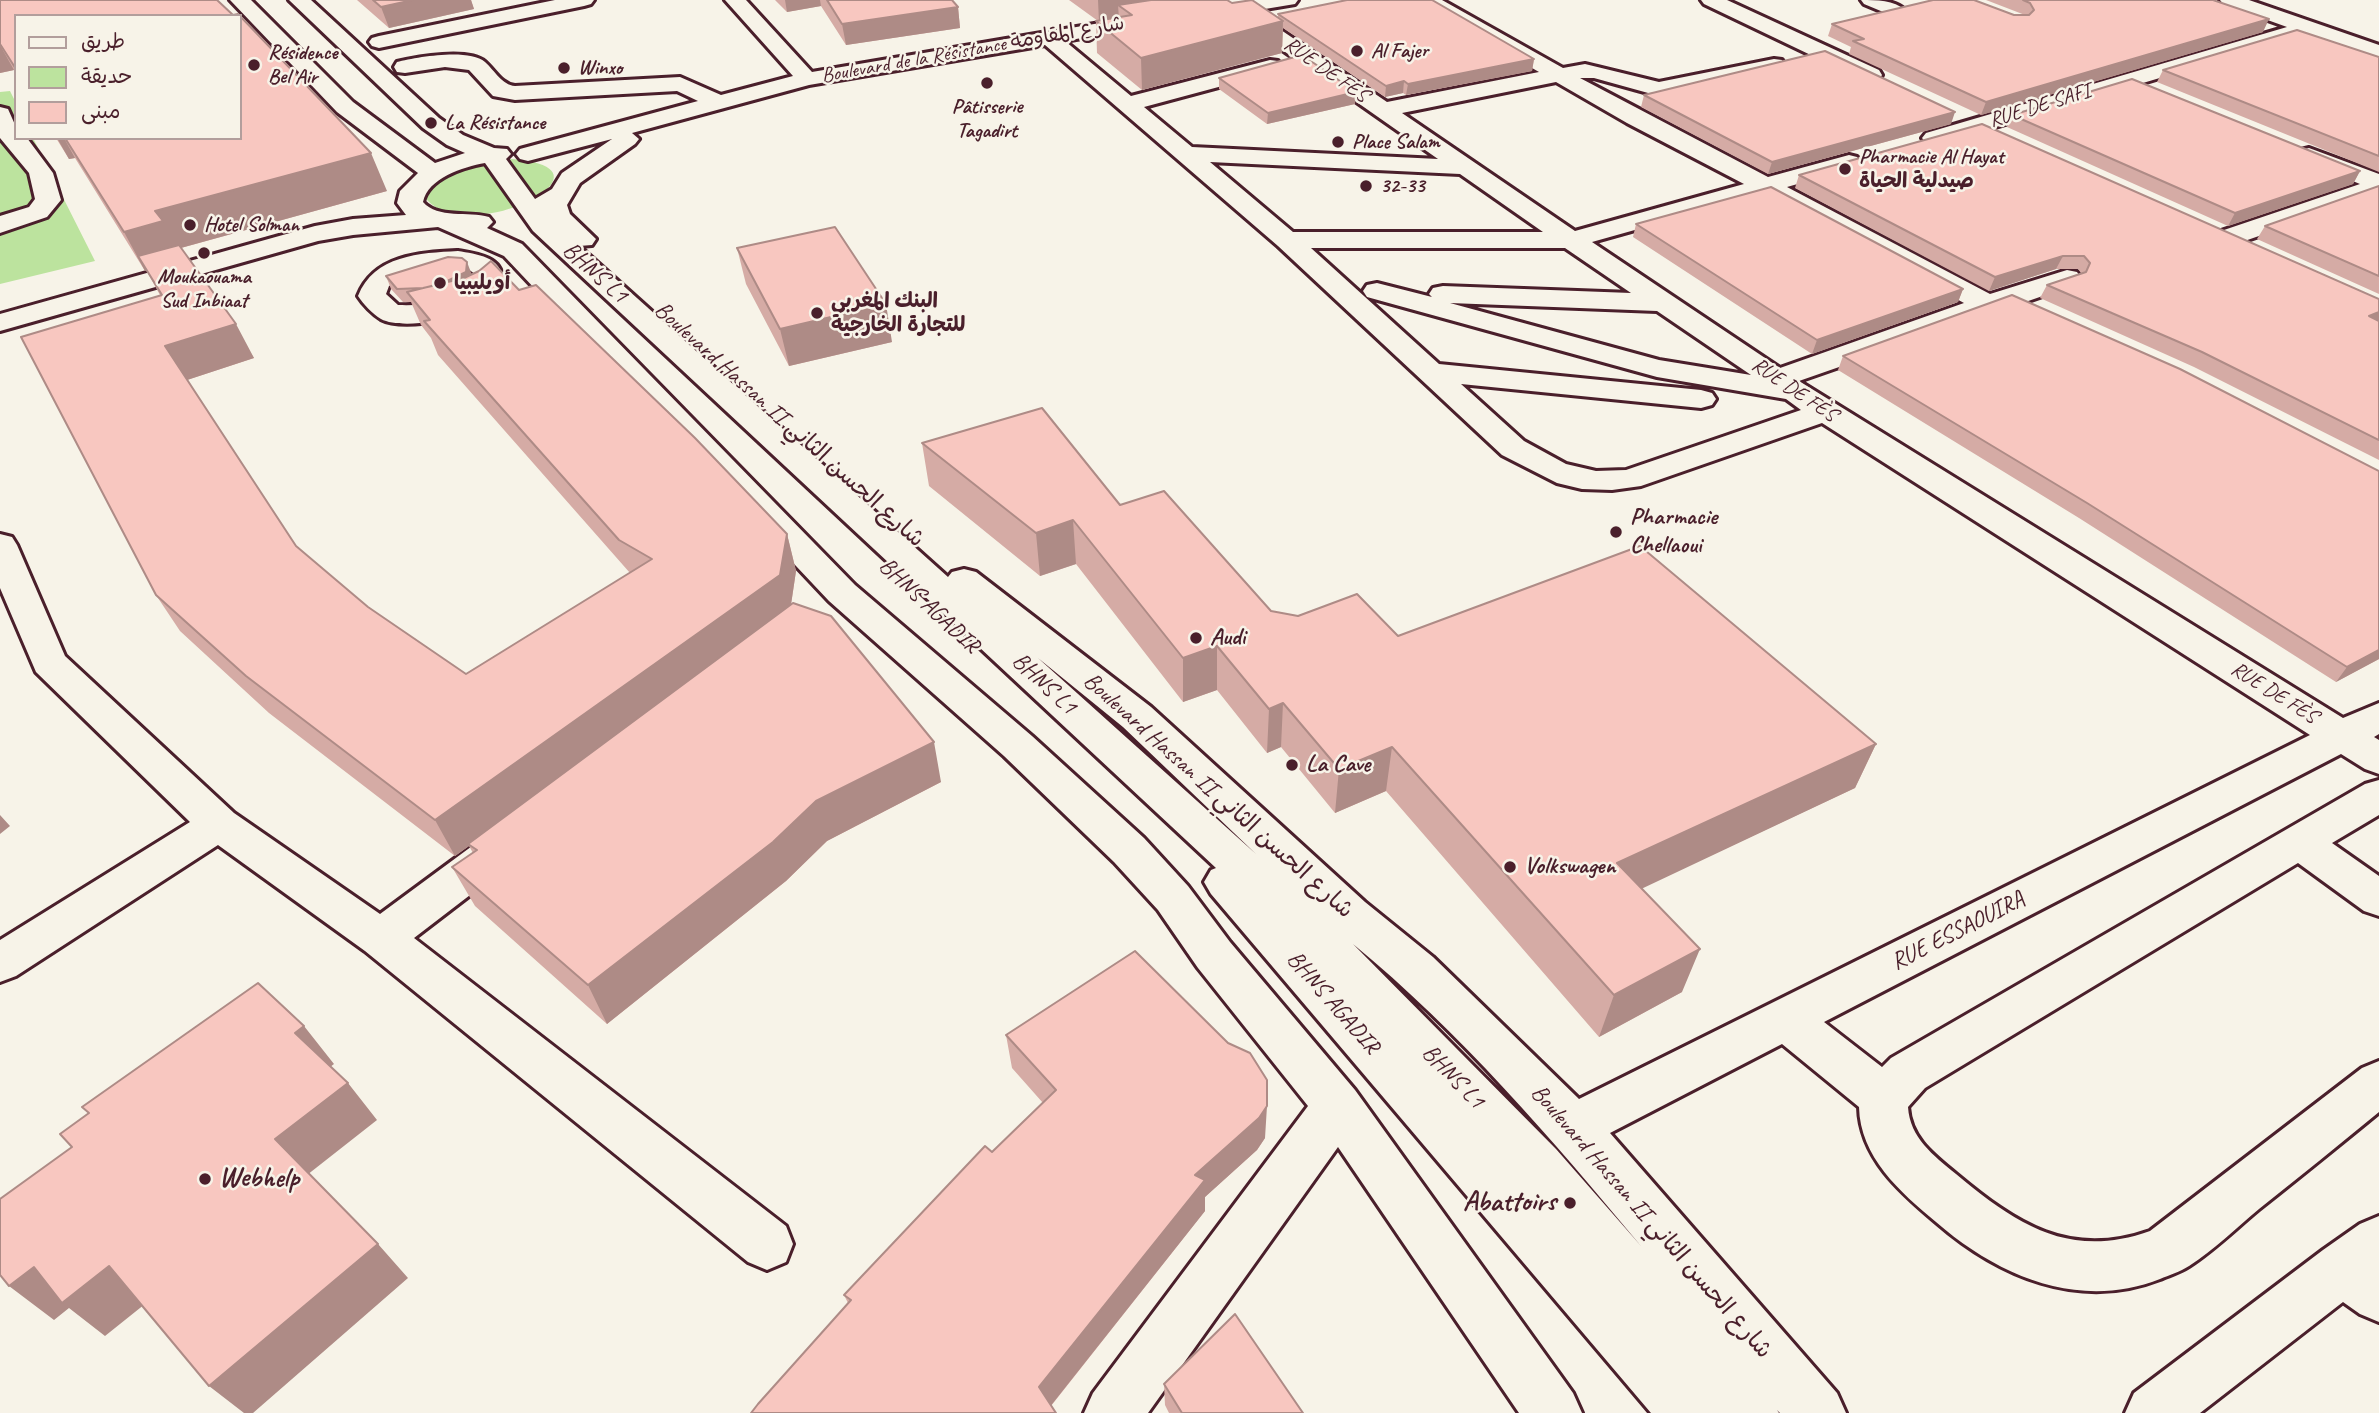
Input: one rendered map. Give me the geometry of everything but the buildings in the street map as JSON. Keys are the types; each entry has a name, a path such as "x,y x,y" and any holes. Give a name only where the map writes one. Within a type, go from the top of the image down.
{"street":[{"path":"240,0 345,107 475,163"},
{"name":"BHNS AGADIR","path":"269,0 415,134 543,200 570,272 1233,888 1688,1413"},
{"path":"299,0 431,123 455,140 475,163"},
{"path":"328,0 379,42 477,141 475,163"},
{"path":"379,42 584,0"},
{"path":"735,0 807,79"},
{"path":"1202,13 1230,4 1288,0"},
{"path":"1427,0 1556,74 1881,245 1998,301 2046,313"},
{"path":"1711,0 1896,87"},
{"path":"2230,0 2379,52"},
{"name":"RUE DE FÈS","path":"1230,4 1463,167 1825,412 2361,727 2379,759"},
{"path":"1870,8 1902,8"},
{"name":"Boulevard de la Résistance شارع المقاومة","path":"277,244 475,163 663,119 807,79 1167,18"},
{"name":"RUE DE SAFI","path":"1912,144 2307,27"},
{"path":"1790,37 1816,30"},
{"path":"251,39 274,34"},
{"path":"1048,37 1287,240 1513,448 1541,465 1570,478 1601,483 1630,479 1825,412"},
{"path":"1383,110 1585,69 1602,72 1647,88 1659,89 1826,53"},
{"path":"1129,104 1306,56"},
{"path":"405,68 445,61 475,64 501,91 515,93 680,84 719,103"},
{"path":"2126,79 2164,95"},
{"path":"1944,109 2004,137"},
{"path":"2,110 5,130 14,139"},
{"name":"Boulevard de la Résistance شارع المقاومة","path":"0,323 277,244 348,228 445,221 543,200 610,149 663,119"},
{"path":"0,225 38,212 48,200 41,173 15,140"},
{"path":"2291,147 2379,185"},
{"path":"1183,154 1463,167"},
{"path":"1287,240 1570,240 1872,156"},
{"path":"543,200 568,168 557,160 475,163 411,190 408,200 412,208 421,215 445,221 513,250 842,593 1018,746 1129,850 1173,898 1214,955 1338,1106 1553,1413"},
{"path":"2227,238 2379,185"},
{"name":"Boulevard Hassan II شارع الحسن الثاني","path":"543,200 554,205 558,217 962,578 1157,735 1349,915 1417,970 1573,1127 1816,1413"},
{"name":"BHNS L1","path":"543,200 542,226 1310,929 1538,1166 1750,1413"},
{"path":"390,223 415,261"},
{"path":"2202,227 2252,249"},
{"path":"1336,284 1377,291 1657,368 1786,385 1998,301 2067,278"},
{"path":"1377,291 1667,303"},
{"path":"1431,372 1825,412"},
{"path":"0,545 49,663 219,824 381,938 767,1244"},
{"path":"809,617 842,593"},
{"name":"RUE ESSAOUIRA","path":"1573,1127 2361,727"},
{"path":"2379,795 1908,1073 1894,1083 1885,1098 1884,1116 1888,1136 1900,1156 1917,1174 1996,1238 2037,1255 2077,1265 2112,1266 2143,1262 2169,1249 2379,1083"},
{"path":"381,938 535,823"},
{"path":"0,962 219,824"},
{"path":"2298,841 2379,899"},
{"path":"1785,1019 1885,1098"},
{"path":"1113,1413 1338,1106"},
{"path":"2154,1413 2367,1269"}],"green space":[{"path":"10,91 14,99 14,140 34,140 95,261 0,284 0,92"},
{"path":"512,159 543,165 554,176 548,189 530,201 504,210 475,215 448,212 427,200 430,189 448,174 475,165"}],"place":[{"name":"Al Fajer","path":"1357,51"},
{"name":"Résidence Bel Air","path":"254,65"},
{"name":"Winxo","path":"564,68"},
{"name":"Pâtisserie Tagadirt","path":"987,83"},
{"name":"La Résistance","path":"431,123"},
{"name":"Place Salam","path":"1338,142"},
{"name":"Pharmacie Al Hayat صيدلية الحياة","path":"1845,169"},
{"name":"32-33","path":"1366,186"},
{"name":"Hotel Solman","path":"190,225"},
{"name":"Moukaouama Sud Inbiaat","path":"204,253"},
{"name":"أويليبيا","path":"440,283"},
{"name":"البنك المغربي للتجارة الخارجية","path":"817,313"},
{"name":"Pharmacie Chellaoui","path":"1616,532"},
{"name":"Audi","path":"1196,638"},
{"name":"La Cave","path":"1292,765"},
{"name":"Volkswagen","path":"1510,867"},
{"name":"Webhelp","path":"205,1179"},
{"name":"Abattoirs","path":"1570,1203"}]}
